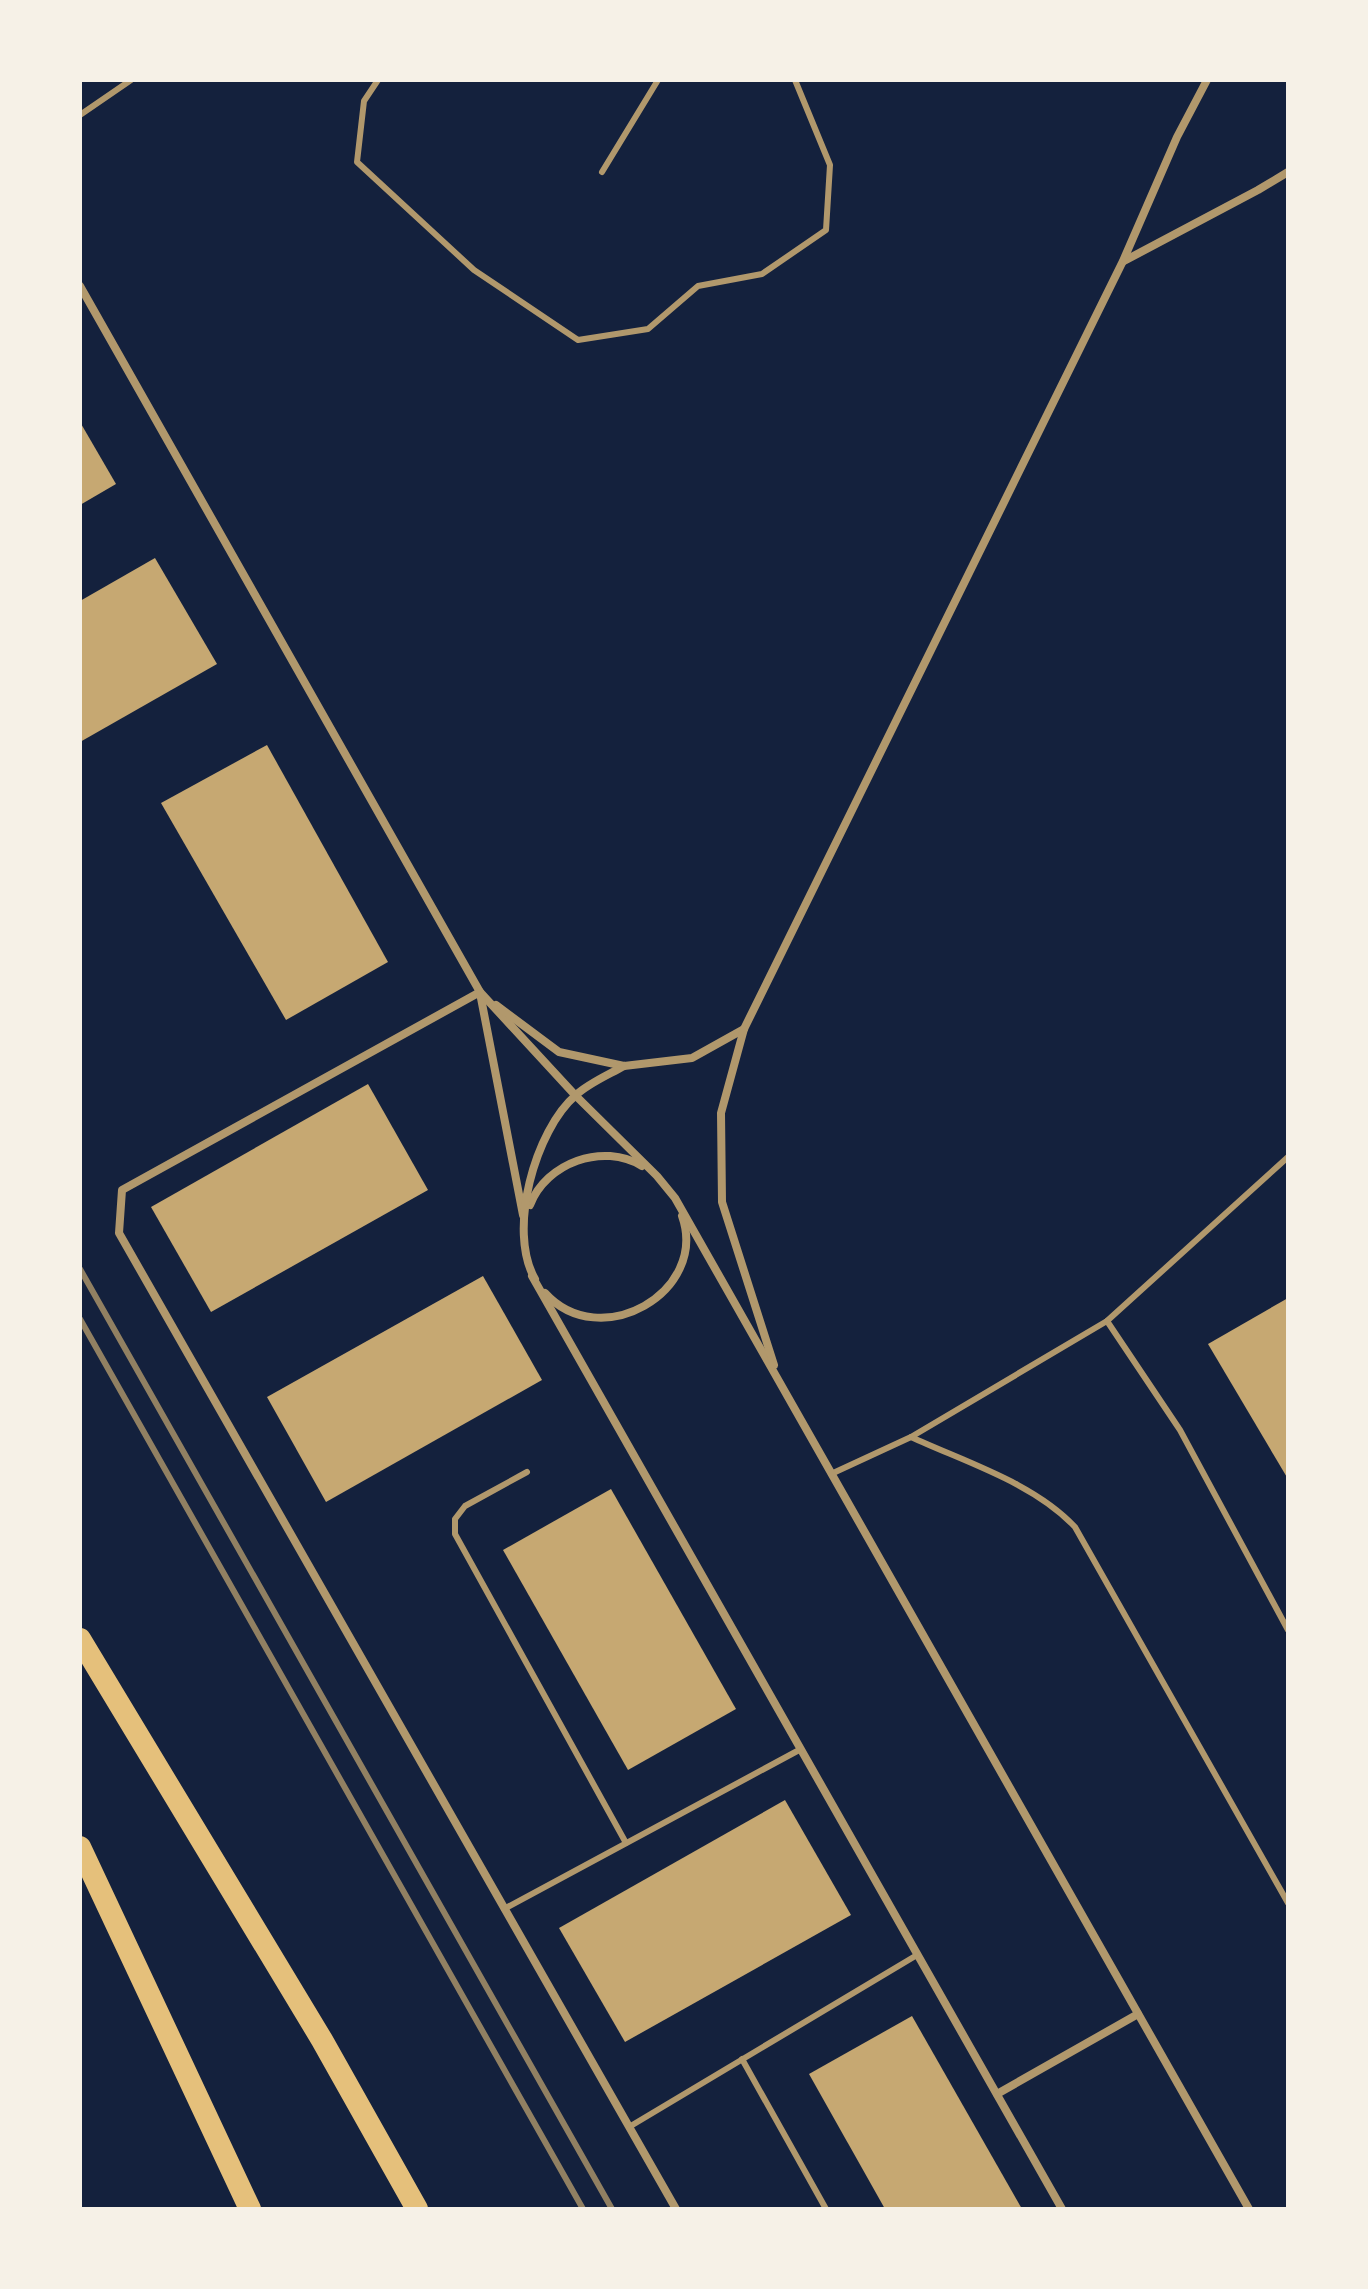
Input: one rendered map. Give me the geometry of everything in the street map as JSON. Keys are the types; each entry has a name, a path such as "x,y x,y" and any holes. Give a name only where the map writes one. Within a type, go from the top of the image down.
{"highway":[{"path":"80,1639 322,2040 417,2209"},
{"path":"80,1847 250,2209"}],"street":[{"path":"780,1384 722,1202 721,1113 744,1029 1123,261 1177,137 1207,80"},
{"path":"1123,261 1288,172"},
{"path":"80,286 480,992 675,1198 1249,2209"},
{"path":"480,992 559,1052 624,1066 692,1058 744,1029"},
{"path":"480,992 524,1221"},
{"path":"480,992 122,1190 119,1233 676,2209"},
{"path":"624,1066 575,1095 549,1129 531,1174 524,1221 524,1249 532,1276 1062,2209"},
{"path":"524,1221 534,1195 552,1173 577,1160 605,1156 633,1161 657,1176"},
{"path":"532,1276 548,1297 570,1311 594,1318 619,1317 643,1308 664,1292 678,1272 685,1247 684,1222 675,1198"},
{"path":"997,2094 1138,2014"}],"lane":[{"path":"80,115 131,80"},
{"path":"378,80 364,101 357,162 474,270 578,340 648,329 698,286 762,274 826,230 830,165 795,80"},
{"path":"602,172 658,80"},
{"path":"831,1474 911,1437 1107,1321 1288,1157"},
{"path":"1107,1321 1180,1430 1288,1630"},
{"path":"911,1437 1038,1495 1075,1527 1288,1903"},
{"path":"527,1472 465,1506 455,1519 455,1534 626,1843"},
{"path":"504,1909 801,1749"},
{"path":"629,2127 917,1955"},
{"path":"742,2059 826,2209"}],"building":[{"path":"80,422 116,484 80,505"},
{"path":"155,558 217,664 80,742 80,601"},
{"path":"267,745 388,962 286,1020 161,803"},
{"path":"368,1084 428,1190 211,1312 151,1207"},
{"path":"483,1276 542,1380 326,1502 267,1397"},
{"path":"1288,1298 1288,1479 1208,1344"},
{"path":"611,1489 736,1709 628,1770 503,1550"},
{"path":"785,1800 851,1915 625,2042 559,1928"},
{"path":"912,2016 1022,2209 885,2209 809,2074"}],"railway":[{"path":"80,1269 612,2209"},
{"path":"80,1319 583,2209"}]}
